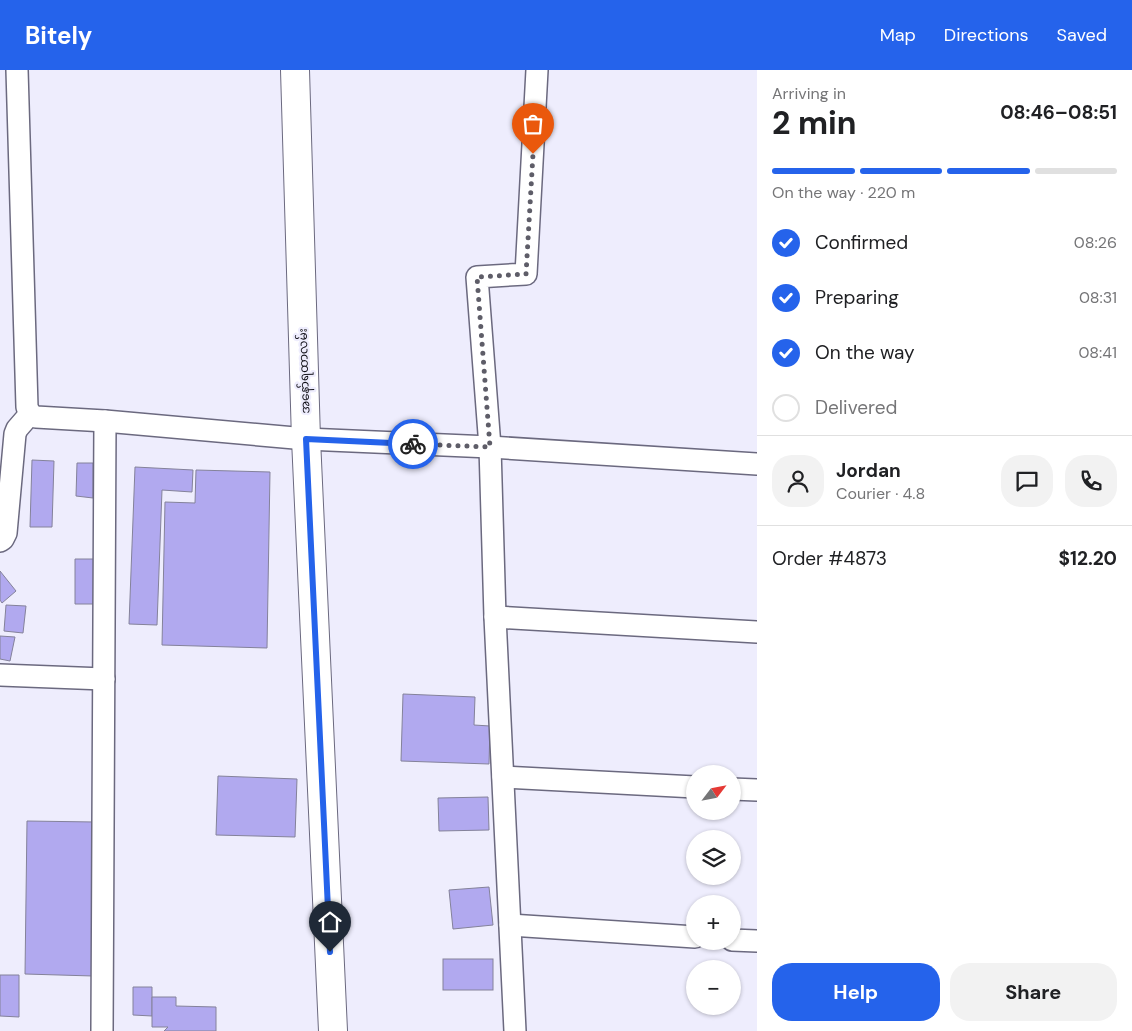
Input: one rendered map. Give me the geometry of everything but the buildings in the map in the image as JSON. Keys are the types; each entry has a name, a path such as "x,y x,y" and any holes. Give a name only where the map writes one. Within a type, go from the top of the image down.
{"main road":[{"name":"အနော်ရထာလမ်း","path":"295,70 306,439 333,1031"}],"street":[{"path":"17,70 27,406 30,414 36,417 105,421 306,439 490,447 757,464"},
{"path":"515,1031 495,617 490,447 477,277 526,274 537,70"},
{"path":"0,541 6,533 15,434 30,414"},
{"path":"102,1031 105,421"},
{"path":"495,617 757,632"},
{"path":"0,675 104,679"},
{"path":"503,777 686,787"},
{"path":"741,789 757,790"},
{"path":"510,925 686,936"},
{"path":"741,940 757,941"}],"way so far":[{"path":"413,444 490,447 477,277 526,274 533,154"}],"route":[{"path":"330,952 306,439 413,444"}]}
